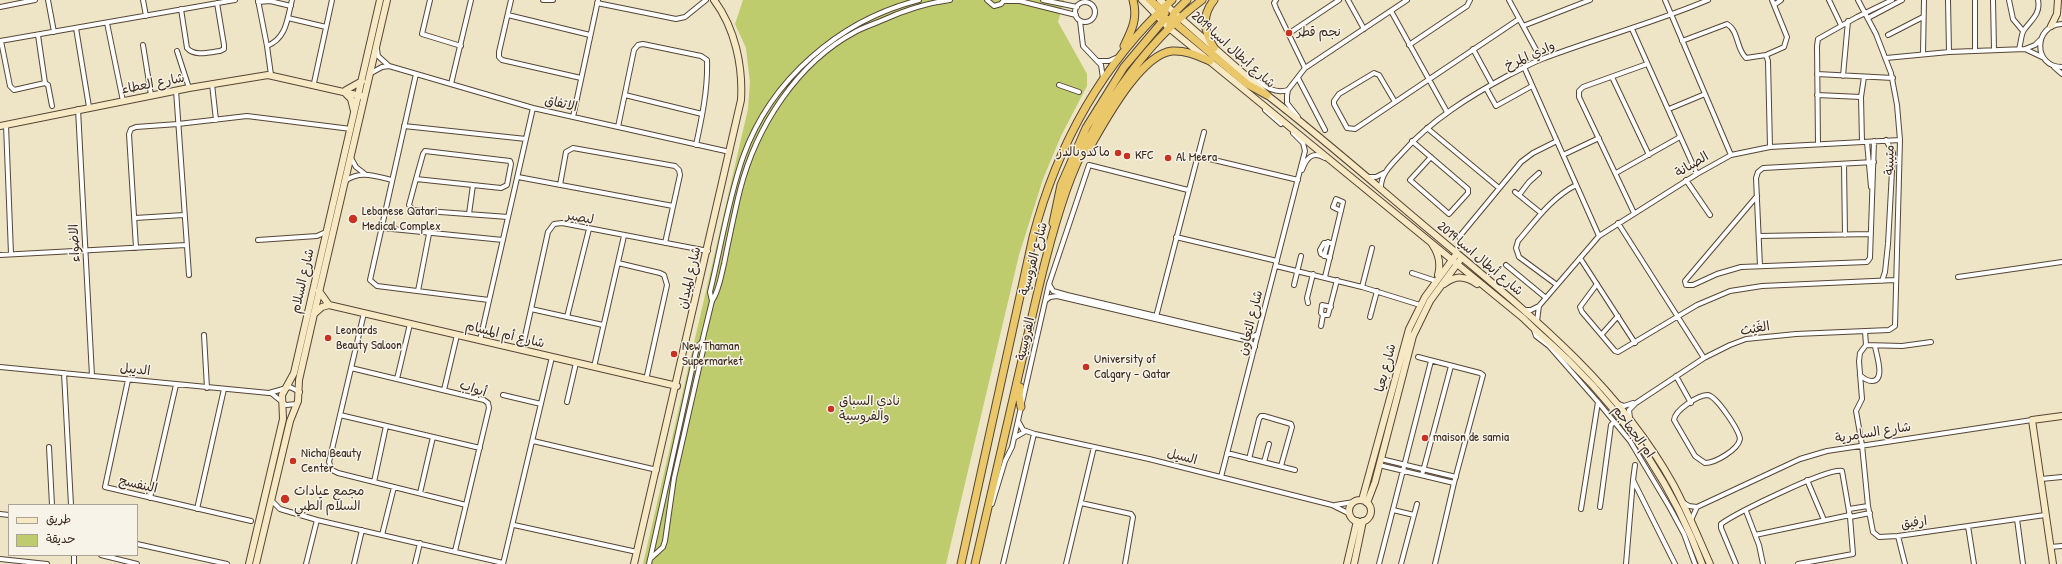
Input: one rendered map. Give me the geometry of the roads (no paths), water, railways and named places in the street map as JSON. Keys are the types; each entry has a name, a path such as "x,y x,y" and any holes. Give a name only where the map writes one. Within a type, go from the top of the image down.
{"highway":[{"path":"1119,55 1134,25 1136,13 1133,0"},
{"path":"1150,0 1247,84 1267,95"},
{"name":"شارع الفروسية","path":"975,564 1036,300 1066,190 1089,140 1119,90 1168,17 1172,0"},
{"path":"1053,237 1054,214 1061,185 1086,128 1124,67 1168,17 1187,0"},
{"name":"شارع الفروسية","path":"961,564 1042,203 1064,147 1103,78 1119,55 1168,17 1202,0"},
{"path":"1214,0 1208,9 1204,22 1209,40 1214,48"},
{"path":"1075,168 1086,155 1118,101 1142,68 1152,60 1162,54 1179,51 1188,52 1210,61"},
{"path":"1021,407 1019,395 1033,329 1036,300"}],"main road":[{"name":"شارع السلام","path":"256,564 290,421 300,392 300,380 319,290 351,158 363,95 362,82 380,0"},
{"name":"شارع السلام","path":"249,564 283,419 282,394 294,373 354,112 363,95 371,73 387,0"},
{"name":"شارع الميدان","path":"634,564 708,251 741,100 740,73 732,35 714,0"},
{"path":"1142,0 1168,17"},
{"path":"1160,0 1168,17"},
{"path":"2051,26 2057,14 2058,0"},
{"name":"شارع أبطال اسيا 2019","path":"1168,17 1214,48 1234,64 1267,95 1302,122 1537,321 1573,355 1631,421 1656,456 1682,502 1710,564"},
{"name":"شارع أبطال اسيا 2019","path":"1168,17 1210,61 1254,99 1428,238 1523,318 1582,374 1632,434 1674,501 1702,564"},
{"name":"شارع العطاء","path":"3,126 123,100 271,75 363,95"},
{"path":"354,112 351,99 345,92 362,82"},
{"path":"1428,238 1436,251 1439,260 1440,268 1437,279"},
{"name":"شارع بعيا","path":"1365,502 1407,335 1420,305 1437,279 1459,256"},
{"name":"شارع بعيا","path":"1365,502 1381,459 1413,336 1425,309 1455,261"},
{"path":"1438,288 1452,278 1469,279 1513,313 1523,318"},
{"path":"314,314 322,307 329,305 319,290"},
{"name":"شارع أم المسام","path":"329,305 676,386"},
{"name":"شارع السامرية","path":"2032,420 2062,416"},
{"path":"2032,420 2053,564"},
{"path":"1347,564 1360,521 1369,517 1371,512 1365,502 1354,502 1350,508 1350,514 1360,521"},
{"path":"1354,564 1360,521"}],"street":[{"path":"0,6 35,0"},
{"path":"48,0 54,32"},
{"path":"143,0 146,16"},
{"path":"45,83 14,90 11,88 1,41 235,0"},
{"path":"267,46 276,42 281,37 288,18 292,0"},
{"path":"312,84 332,0"},
{"path":"430,0 422,34 460,46"},
{"path":"451,84 471,0"},
{"path":"512,0 499,57 502,60 581,78"},
{"path":"543,0 553,0"},
{"path":"573,117 598,2 676,19 685,17 706,0"},
{"path":"712,301 710,292 735,184 744,156 777,96 793,75 814,54 849,29 861,21 919,0"},
{"path":"650,558 662,547 665,541 674,478 704,346 702,342 723,265 740,189 749,162 764,126 782,100 815,60 852,34 917,6 950,0"},
{"path":"1041,5 1042,0 1076,8 1087,1 1093,6"},
{"path":"1082,32 1086,22 1094,16 1092,0"},
{"path":"1288,34 1339,0"},
{"path":"1348,0 1364,29"},
{"path":"1234,64 1273,91 1281,92 1288,90 1305,68 1407,0"},
{"path":"1409,45 1467,6 1470,0"},
{"path":"1509,0 1541,59"},
{"path":"1523,26 1590,0"},
{"path":"1665,0 1731,155"},
{"name":"وادي المرخ","path":"1385,173 1412,141 1427,128 1447,112 1492,84 1541,59 1671,16 1708,0"},
{"path":"1682,41 1727,24 1734,32 1742,55 1746,58 1766,55 1784,47 1786,42 1787,37 1773,2 1780,0"},
{"path":"1828,0 1841,25"},
{"name":"متيبنة","path":"1858,0 1886,58 1896,92 1900,140 1895,323 1893,329"},
{"path":"1818,144 1818,39 1848,21 1892,0"},
{"path":"1868,18 1902,0"},
{"path":"1923,54 1924,0"},
{"path":"1948,0 1949,52"},
{"path":"1975,0 1975,50"},
{"path":"1993,0 1994,49"},
{"path":"2009,0 2013,19 2023,31"},
{"path":"2020,49 2023,31 2035,18 2038,10 2038,0"},
{"path":"271,75 258,1 270,1 290,6"},
{"path":"986,1 994,6 1001,4 1004,1 1020,1 1041,5 1076,15 1080,20 1083,46 1098,61 1103,71 1103,78"},
{"path":"1275,2 1288,34 1305,68"},
{"path":"181,9 187,48 190,52 196,54 220,51 224,49 224,45 217,4"},
{"path":"1076,8 1076,15"},
{"path":"1391,11 1447,112"},
{"path":"508,14 590,35"},
{"path":"1888,35 1923,17"},
{"path":"288,18 326,27"},
{"path":"1395,102 1379,76 1374,73 1336,97 1334,104 1347,128 1352,130 1395,102 1519,19"},
{"path":"1080,20 1086,22"},
{"path":"1843,76 1848,21"},
{"path":"107,23 123,100"},
{"path":"1886,58 1975,50 2025,49 2035,45 2045,31 2051,26 2062,24"},
{"path":"76,28 89,107"},
{"path":"849,29 852,34"},
{"path":"1632,29 1697,174"},
{"path":"38,35 45,83 48,85 52,106"},
{"path":"2040,40 2039,47 2043,58"},
{"path":"143,44 151,95"},
{"path":"618,127 634,50 638,45 643,44 701,56 707,60 708,70 696,145"},
{"path":"377,48 378,56 389,66"},
{"path":"1473,49 1492,84"},
{"path":"2025,49 2043,58 2062,74"},
{"path":"177,51 189,88"},
{"path":"1098,61 1109,61 1119,55"},
{"path":"1766,55 1768,62 1770,147"},
{"path":"1634,213 1579,97 1579,91 1583,87 1647,64"},
{"path":"371,73 382,67 389,66"},
{"name":"الاتفاق","path":"389,66 533,108 730,152"},
{"path":"2054,66 2062,67"},
{"path":"1524,68 1599,236"},
{"path":"416,74 370,276 372,283 377,286 489,300"},
{"path":"1817,74 1893,78"},
{"path":"1612,77 1649,154"},
{"path":"1862,142 1862,97 1864,77"},
{"path":"1298,78 1325,130"},
{"path":"212,84 216,120"},
{"path":"1060,85 1079,92"},
{"path":"1486,88 1496,106 1532,86"},
{"path":"176,90 189,275"},
{"path":"1288,90 1288,103 1302,122"},
{"path":"1669,109 1705,94"},
{"path":"625,95 702,114"},
{"path":"1817,95 1862,97"},
{"path":"777,96 782,100"},
{"name":"شارع التعاون","path":"1221,477 1305,151 1303,144 1254,99"},
{"path":"480,340 533,108"},
{"name":"الاضواء","path":"78,110 92,376"},
{"path":"767,112 771,115"},
{"path":"136,248 129,134 131,129 136,127 216,120 239,116 254,116 351,129"},
{"path":"3,126 11,254"},
{"path":"404,126 526,138"},
{"path":"1427,128 1499,188"},
{"path":"1156,318 1204,132"},
{"path":"1616,173 1680,137"},
{"path":"1563,155 1599,138"},
{"name":"متيبنة","path":"1882,281 1885,272 1893,153 1886,140"},
{"name":"الصبانة","path":"1539,306 1599,236 1686,180 1731,155 1770,147 1900,140"},
{"path":"1412,141 1431,157 1468,189 1468,193 1449,214 1410,180 1431,157"},
{"path":"1459,237 1526,158 1556,141"},
{"path":"1757,196 1685,283 1688,286 1725,271 1741,267 1865,263 1870,258 1874,141"},
{"path":"1867,142 1872,195"},
{"path":"560,185 566,152 572,148 674,166 678,168 680,173 665,243"},
{"path":"416,179 505,187 511,164 506,160 425,152 423,154 416,179 409,205 410,208 508,217"},
{"name":"شارع التعاون","path":"1300,174 1307,159 1316,154 1351,176"},
{"path":"1197,156 1298,180"},
{"path":"351,158 356,167 366,174 392,180"},
{"path":"1760,266 1756,175 1760,169 1874,162"},
{"path":"1844,164 1845,235"},
{"name":"الفروسية","path":"986,518 1014,438 1049,284 1089,165 1188,190"},
{"path":"1366,176 1376,177 1385,173"},
{"path":"1382,190 1381,180 1385,173"},
{"path":"1539,173 1517,193 1541,213"},
{"path":"345,181 354,176 366,174"},
{"path":"518,177 673,206"},
{"path":"1686,180 1710,214"},
{"path":"469,214 473,185"},
{"path":"1557,285 1520,257 1516,251 1518,241 1541,213 1557,198 1576,185"},
{"path":"1325,277 1341,211"},
{"path":"135,218 184,215"},
{"name":"لبصير","path":"522,350 548,232 554,224 562,223 708,251"},
{"path":"1618,223 1704,358"},
{"path":"382,228 429,234 503,240"},
{"path":"567,317 588,229"},
{"path":"258,240 317,236 326,232"},
{"path":"418,291 429,234"},
{"path":"1759,236 1871,234"},
{"path":"317,236 324,241"},
{"path":"594,367 624,236"},
{"path":"1176,237 1276,263 1297,271 1377,291 1420,305"},
{"path":"1330,258 1324,256 1328,242 1333,243"},
{"path":"0,255 186,245"},
{"path":"1362,287 1372,248"},
{"path":"1294,285 1301,256"},
{"path":"1580,258 1635,343"},
{"path":"1958,277 2062,262"},
{"path":"618,263 660,273 664,275 667,285 646,380"},
{"path":"717,264 723,265"},
{"path":"1506,265 1546,298"},
{"path":"1412,273 1437,279"},
{"path":"1308,303 1307,298 1313,274"},
{"path":"1324,314 1328,315 1337,280"},
{"path":"1597,284 1580,307 1582,312 1615,351 1618,352 1713,298 1738,290 1762,286 1895,280"},
{"path":"1049,284 1055,292 1249,341 1255,347"},
{"path":"1370,316 1377,291"},
{"path":"1045,300 1050,297 1057,296 1249,338 1258,334"},
{"path":"1321,326 1324,314 1322,313 1322,305 1331,307"},
{"path":"1524,310 1531,310 1539,306"},
{"path":"1537,321 1539,306"},
{"path":"531,309 603,325"},
{"path":"364,313 329,462 332,470 338,473 466,504"},
{"path":"1602,334 1618,316"},
{"path":"397,379 410,324"},
{"name":"ام الجماجم","path":"1534,328 1536,336 1549,346 1630,441 1684,534 1694,564"},
{"name":"الغَيْث","path":"1617,404 1624,406 1636,402 1704,358 1730,345 1764,336 1893,329"},
{"path":"1865,331 1866,345 1902,346 1931,342"},
{"path":"204,335 207,388"},
{"path":"444,390 457,335"},
{"path":"649,564 697,347 702,342"},
{"name":"ارفيق","path":"1866,345 1859,357 1862,399 1856,411 1862,445 1868,506 1872,528 1876,534 1884,537 1898,536 2045,515"},
{"path":"1860,375 1869,381 1878,377 1880,373 1875,346"},
{"path":"268,514 273,510 280,509 317,520 455,551 503,564 514,525 552,357"},
{"path":"1418,357 1480,373 1483,376 1454,483 1435,564"},
{"path":"1380,564 1431,361"},
{"path":"567,402 576,363"},
{"path":"1422,475 1451,366"},
{"name":"الديبل","path":"0,367 269,393 278,397 282,402 289,406 297,404"},
{"name":"أبواب","path":"351,368 484,400 488,403 489,408 455,551"},
{"path":"64,373 71,504"},
{"path":"1676,376 1691,403"},
{"name":"البنفسج","path":"128,380 104,483 107,488 251,521"},
{"path":"150,498 176,385"},
{"path":"286,388 293,387 300,392"},
{"name":"الديبل","path":"269,393 286,388"},
{"path":"197,509 224,389"},
{"path":"502,395 541,404"},
{"path":"1705,395 1714,397 1740,436 1738,446 1712,462 1705,463 1698,460 1674,420 1678,411 1691,403 1705,395"},
{"path":"1581,509 1598,402"},
{"path":"1631,421 1629,410 1636,402"},
{"path":"340,415 480,448"},
{"path":"1249,458 1259,418 1264,416 1291,424 1281,466"},
{"name":"شارع السامرية","path":"1697,507 1800,459 1827,451 2032,420"},
{"path":"1014,438 1026,431 1020,427 1018,421"},
{"path":"1600,506 1611,425 1614,422"},
{"path":"374,482 386,426"},
{"name":"السيل","path":"1026,431 1332,505 1350,514"},
{"path":"1003,564 1034,434"},
{"path":"420,493 432,437"},
{"path":"533,441 657,470"},
{"path":"1264,462 1269,444"},
{"path":"49,447 52,504"},
{"path":"1066,564 1094,447"},
{"path":"1227,453 1295,470"},
{"path":"1381,459 1456,476"},
{"path":"1392,468 1394,462"},
{"path":"1379,465 1454,483"},
{"path":"1626,564 1633,480 1636,465"},
{"path":"1736,564 1720,528 1721,524 1807,480 1826,473 1842,471 1850,516 1853,554 1798,564"},
{"path":"2041,479 2062,477"},
{"path":"1633,480 1675,564"},
{"path":"1807,480 1824,520"},
{"path":"382,535 394,487"},
{"path":"271,500 280,509"},
{"name":"السيل","path":"1332,505 1354,502"},
{"path":"1682,502 1689,506 1697,507 1691,520"},
{"path":"1081,503 1131,514 1133,517 1125,564"},
{"path":"1401,564 1417,504"},
{"path":"1849,509 1868,506"},
{"path":"1393,510 1414,515"},
{"path":"1746,511 1755,535 1763,564"},
{"path":"1755,535 1824,520 1870,513"},
{"path":"2017,519 2023,564"},
{"path":"306,564 317,520"},
{"path":"514,525 637,552"},
{"path":"1968,526 1974,564"},
{"path":"354,564 362,530"},
{"path":"1898,536 1905,564"},
{"path":"415,564 420,543"},
{"path":"138,544 227,564"},
{"path":"2050,548 2062,546"},
{"path":"105,556 137,564"},
{"path":"0,559 47,564"}],"place":[{"name":"نجم قطر","path":"1289,33"},
{"name":"ماكدونالدز","path":"1118,153"},
{"name":"KFC","path":"1127,156"},
{"name":"Al Meera","path":"1168,158"},
{"name":"Lebanese Qatari Medical Complex","path":"353,219"},
{"name":"Leonards Beauty Saloon","path":"328,338"},
{"name":"New Thaman Supermarket","path":"674,354"},
{"name":"University of Calgary - Qatar","path":"1086,367"},
{"name":"نادي السباق والفروسية","path":"831,409"},
{"name":"maison de samia","path":"1425,438"},
{"name":"Nicha Beauty Center","path":"293,461"},
{"name":"مجمع عيادات السلام الطبي","path":"285,499"}]}
